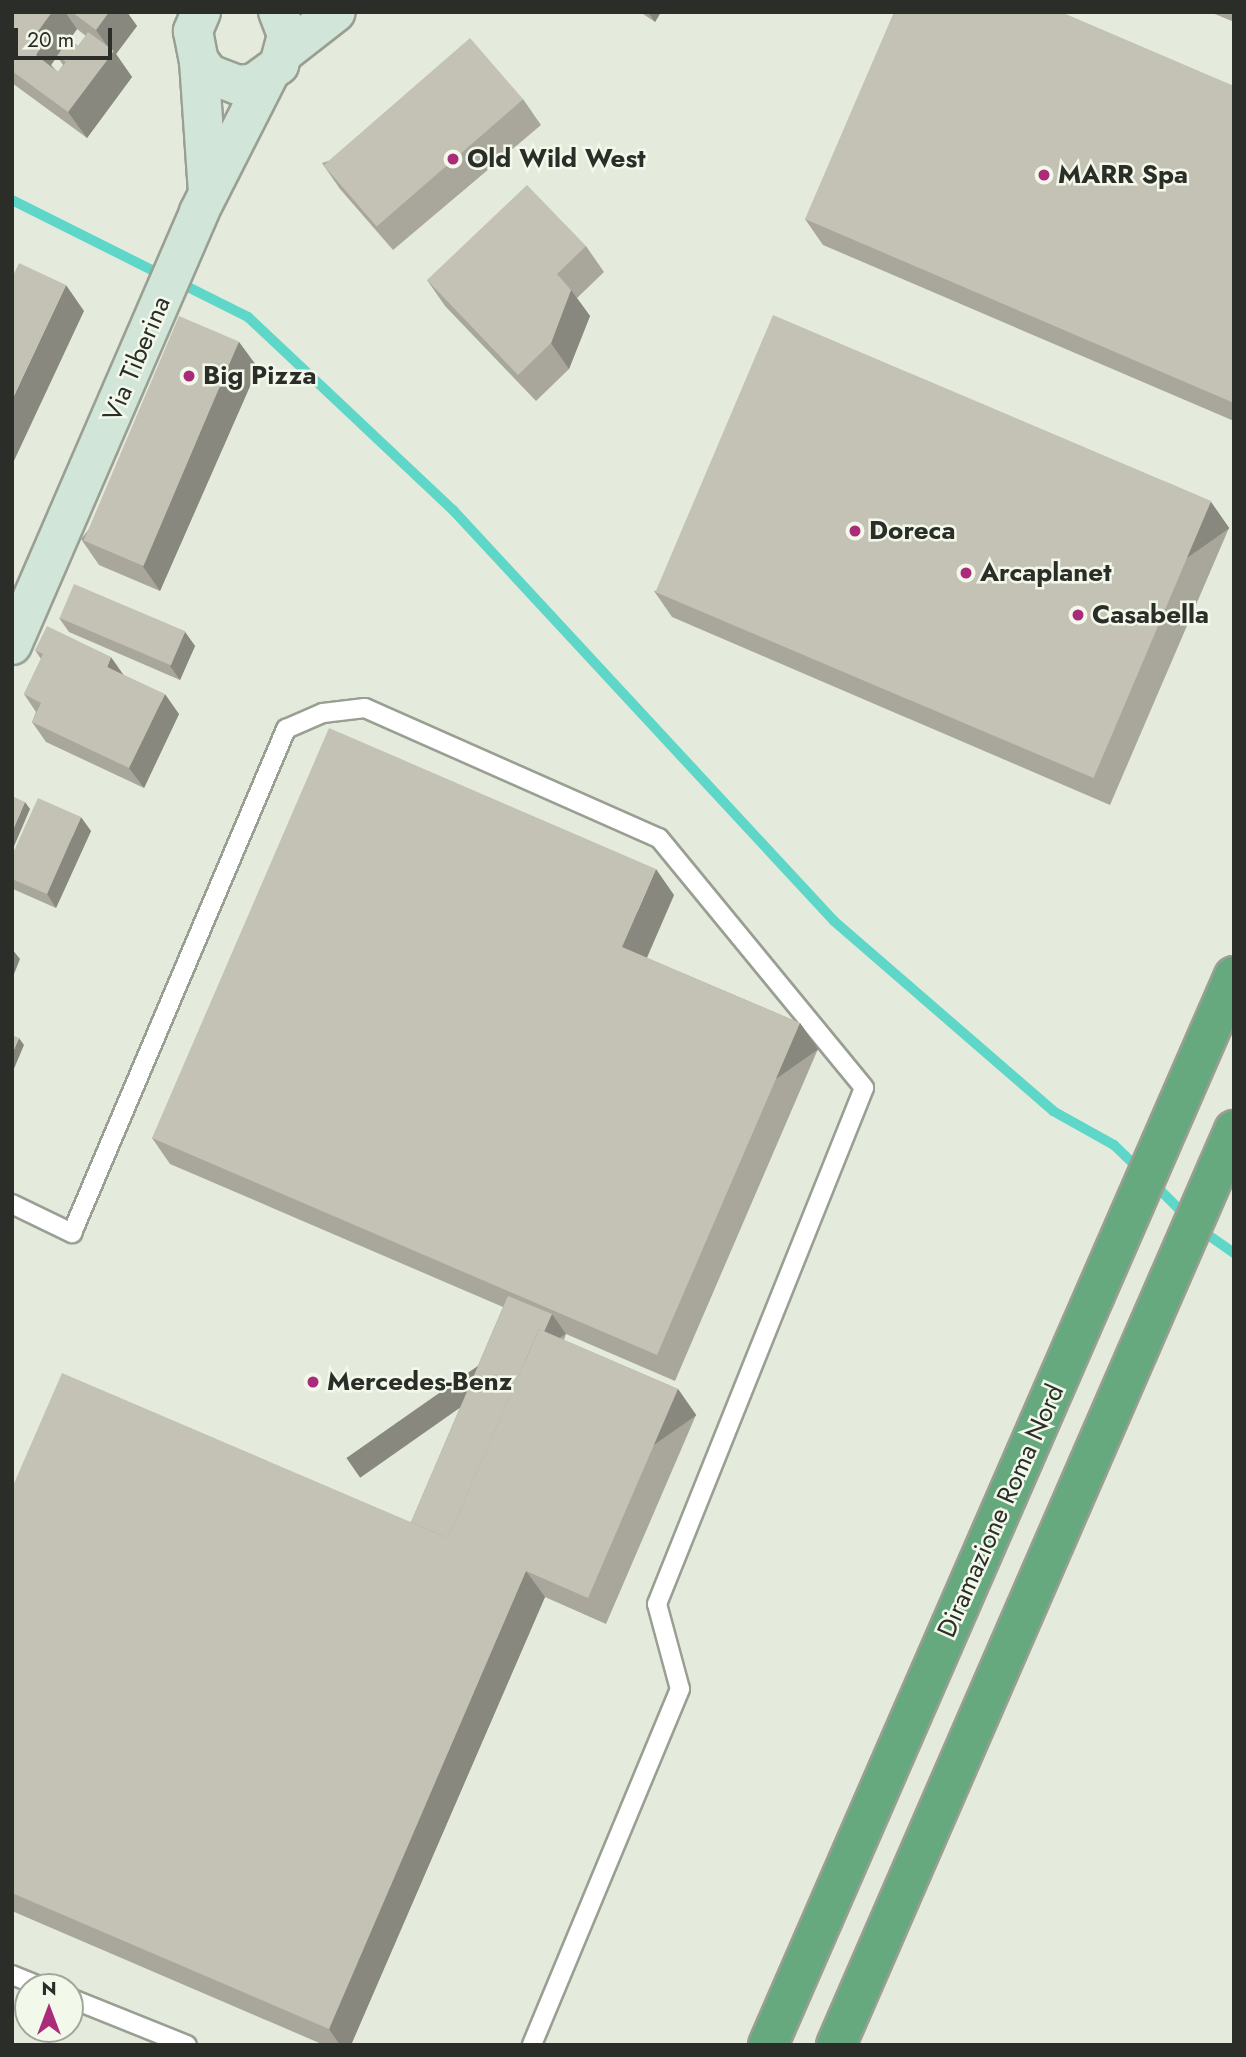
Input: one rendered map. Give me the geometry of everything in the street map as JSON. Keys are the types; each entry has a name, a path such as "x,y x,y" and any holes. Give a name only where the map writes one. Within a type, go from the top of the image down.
{"highway":[{"name":"Diramazione Roma Nord","path":"768,2045 1234,976"},
{"path":"836,2045 1228,1144"}],"main road":[{"path":"193,29 223,82 246,84 277,63 287,35 278,12"},
{"name":"Via Tiberina","path":"12,645 203,203 277,63 336,12"},
{"path":"193,29 203,203"}],"lane":[{"path":"12,1204 72,1233 286,729 323,713 365,708 659,838 863,1088 657,1604 680,1689 531,2045"},
{"path":"84,2004 187,2045"}],"building":[{"path":"12,12 52,12 30,42 40,49 36,55 58,72 66,62 57,56 69,39 78,46 88,32 114,51 68,112 12,71"},
{"path":"72,12 109,12 96,30"},
{"name":"MARR Spa","path":"894,12 1061,12 1234,86 1234,403 805,219"},
{"path":"470,38 523,99 377,226 324,165"},
{"path":"527,185 586,246 557,274 571,290 551,343 518,375 427,280"},
{"path":"19,263 66,285 12,400 12,278"},
{"path":"773,315 1211,501 1094,778 655,592"},
{"path":"179,316 239,341 143,566 84,541"},
{"path":"74,584 185,631 171,665 60,618"},
{"path":"47,626 111,657 107,667 165,694 129,768 32,722 41,703 24,694 43,654 35,650"},
{"path":"329,728 656,869 622,947 800,1023 657,1355 152,1138"},
{"path":"12,796 25,802 12,832"},
{"path":"38,798 81,817 47,894 12,879 12,855"},
{"path":"12,1035 19,1038 12,1054"},
{"path":"508,1296 552,1314 544,1332 539,1329 448,1538 411,1522"},
{"path":"539,1329 678,1389 588,1598 526,1571 329,2029 12,1893 12,1488 62,1373 448,1538"}],"waterway":[{"path":"12,200 162,275"},
{"path":"176,281 248,317 453,510 834,921 1053,1111 1114,1145 1140,1170"},
{"path":"1153,1183 1187,1217"},
{"path":"1201,1230 1234,1253"}],"place":[{"name":"Old Wild West","path":"453,159"},
{"name":"MARR Spa","path":"1044,175"},
{"name":"Big Pizza","path":"189,376"},
{"name":"Doreca","path":"855,531"},
{"name":"Arcaplanet","path":"966,573"},
{"name":"Casabella","path":"1078,615"},
{"name":"Mercedes-Benz","path":"313,1382"}]}
